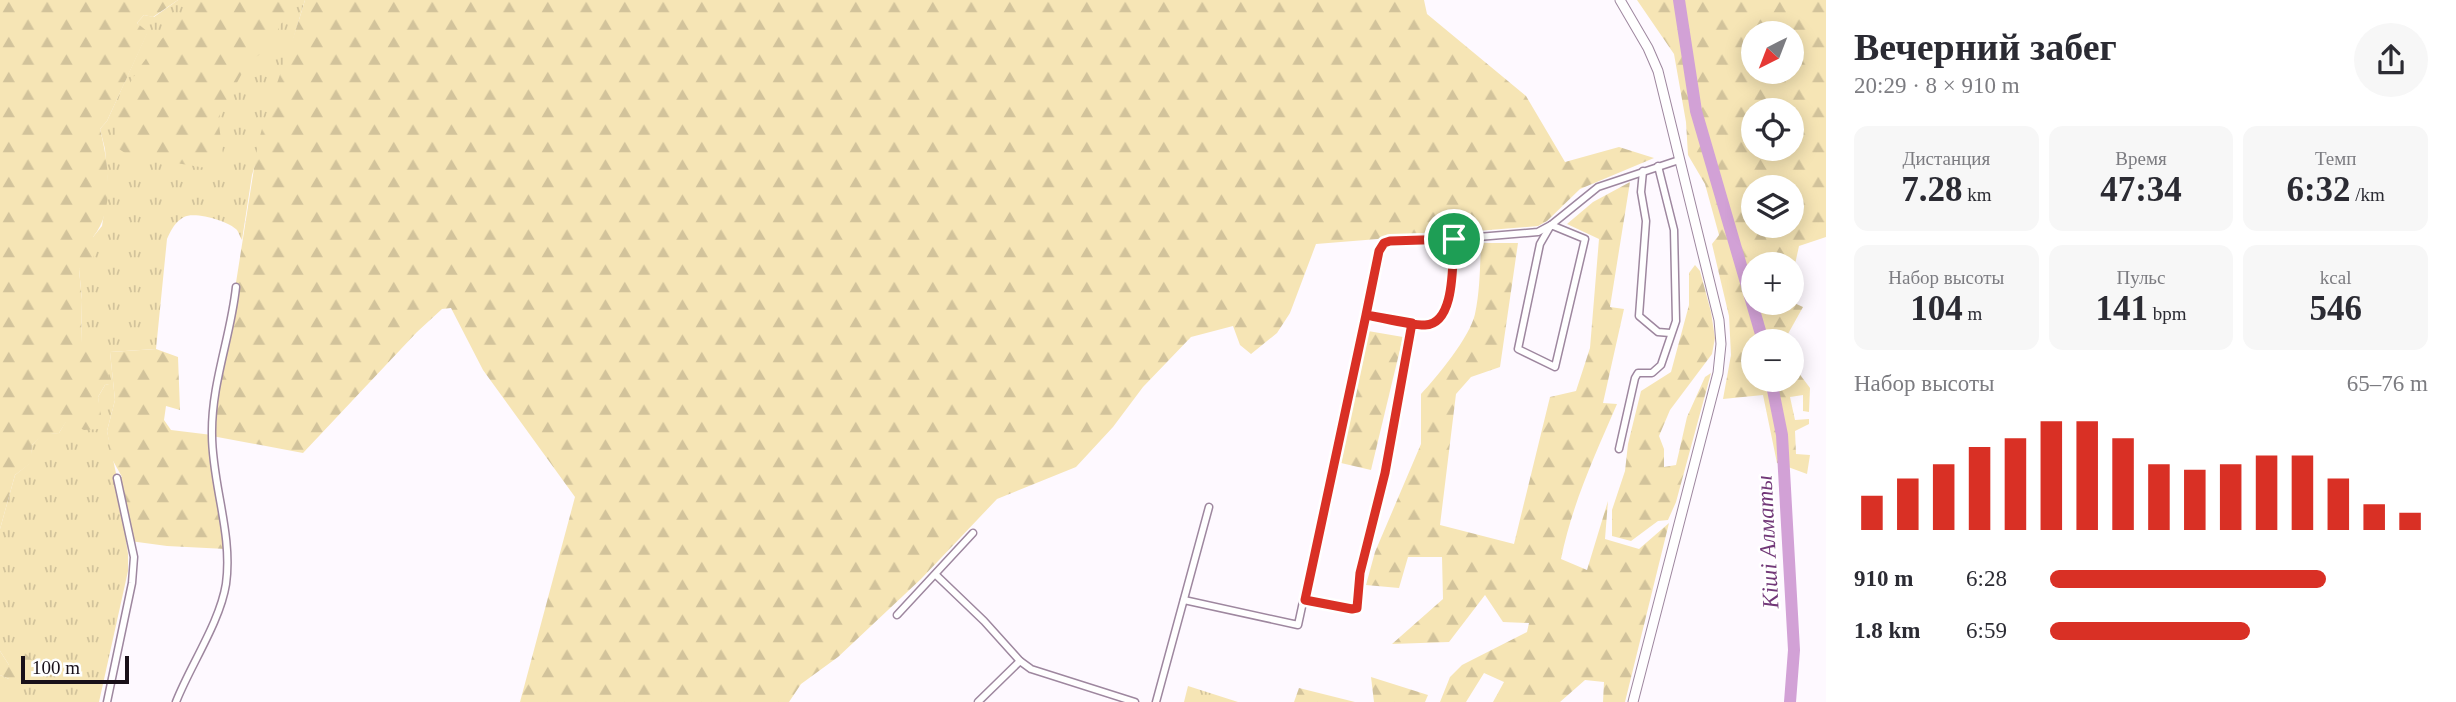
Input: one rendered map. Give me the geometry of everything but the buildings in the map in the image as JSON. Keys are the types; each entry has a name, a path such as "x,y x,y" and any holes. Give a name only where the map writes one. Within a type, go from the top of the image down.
{"main road":[{"path":"1619,0 1648,48 1658,71 1714,299 1721,344 1718,373 1633,702"}],"street":[{"path":"1184,600 1298,625 1379,251 1384,243 1538,232 1551,225 1598,187 1679,160"},
{"path":"1619,449 1635,378 1639,373 1652,373 1661,365 1676,321 1674,230 1658,166"},
{"path":"1643,171 1641,192 1646,221 1639,316 1658,332 1670,333"},
{"path":"1551,225 1585,239 1555,368 1518,349 1540,244 1551,225"},
{"path":"1366,315 1427,325 1439,321 1448,304 1454,239"},
{"path":"176,702 206,638 226,585 227,558 212,436 214,402 236,287"},
{"path":"1305,600 1352,609 1359,605 1360,573 1385,473 1412,323"},
{"path":"107,702 132,583 134,557 117,478"},
{"path":"1156,702 1209,507"},
{"path":"897,615 973,533"},
{"path":"936,575 1031,669 1135,702"},
{"path":"978,702 1020,661"}],"green space":[{"path":"0,0 178,0 153,17 144,15 137,23 148,32 107,121 100,129 106,156 108,185 105,213 93,237 96,245 93,260 79,269 82,300 81,342 98,349 110,384 105,385 98,397 102,421 99,429 84,430 66,422 59,433 42,435 32,445 31,463 15,475 0,529"},
{"path":"178,0 305,0 252,175 242,240 233,227 211,218 189,215 178,221 167,239 156,349 110,352 115,400 107,431 117,478 128,571 99,702 0,702 0,675 9,679 9,665 0,651 0,529 15,475 30,463 32,445 42,434 59,433 66,421 99,407 98,397 105,385 109,384 81,343 82,300 79,269 93,237 102,226 108,186 105,149 100,129 107,121 147,33 137,23 144,15 154,17"},
{"path":"197,0 294,0 268,48 247,64 218,118 223,154 206,168 128,155 116,147 115,122 118,106 137,72 167,34 167,28"},
{"path":"305,0 1424,0 1427,14 1526,96 1565,162 1619,147 1654,158 1580,189 1547,221 1538,226 1316,244 1290,313 1277,333 1251,354 1240,345 1233,326 1191,337 1143,387 1113,427 1076,467 997,499 921,579 838,657 801,684 789,702 520,702 575,497 483,370 451,308 442,309 417,332 303,453 212,436 226,549 130,541 117,478 122,477 112,459 107,431 115,400 110,352 156,349 178,357 180,410 166,406 164,420 171,430 212,435 258,143"},
{"path":"1637,0 1826,0 1826,237 1799,246 1798,252 1741,252 1741,315 1799,315 1791,329 1741,329 1741,392 1804,392 1804,380 1810,388 1809,412 1803,411 1803,395 1790,397 1795,420 1809,419 1809,424 1795,431 1796,454 1810,455 1807,474 1777,463 1763,395 1723,399 1731,355 1729,316 1712,244 1719,235 1705,184 1688,155 1686,122 1674,54"},
{"path":"1630,182 1610,307 1624,309 1603,403 1617,404 1578,499 1561,559 1587,570 1608,501 1605,539 1639,549 1669,523 1625,702 1603,702 1604,682 1585,680 1560,702 1493,702 1504,682 1484,673 1466,702 1440,702 1450,677 1462,665 1527,632 1529,623 1503,622 1485,595 1449,642 1392,644 1443,599 1442,557 1408,557 1399,588 1366,585 1375,552 1421,444 1421,394 1452,356 1472,323 1478,296 1481,243 1518,243 1500,367 1471,377 1456,394 1440,525 1514,544 1550,397 1576,391 1590,348 1599,239 1567,224 1593,202"},
{"path":"1695,265 1700,271 1715,338 1712,354 1670,410 1659,436 1664,449 1664,467 1676,465 1687,417 1705,377 1711,373 1676,502 1668,520 1658,521 1631,541 1612,536 1612,510 1625,471 1628,444 1641,391 1671,372 1689,305 1689,273"},
{"path":"1368,331 1403,337 1371,470 1341,463"},
{"path":"0,651 9,665 24,652 34,662 24,679 9,679 0,675"},
{"path":"1371,677 1428,695 1425,702 1374,702"},
{"path":"1188,686 1238,702 1184,702"},
{"path":"1299,688 1355,702 1294,702"}],"waterway":[{"name":"Кіші Алматы","path":"1679,0 1696,111 1760,329"},
{"name":"Кіші Алматы","path":"1773,392 1782,435 1794,650 1790,702"}],"route":[{"path":"1454,239 1390,241 1384,243 1379,251 1366,315 1412,323 1385,473 1360,573 1359,602 1357,608 1352,609 1305,600 1366,315 1427,325 1439,321 1448,304 1454,239"}]}
